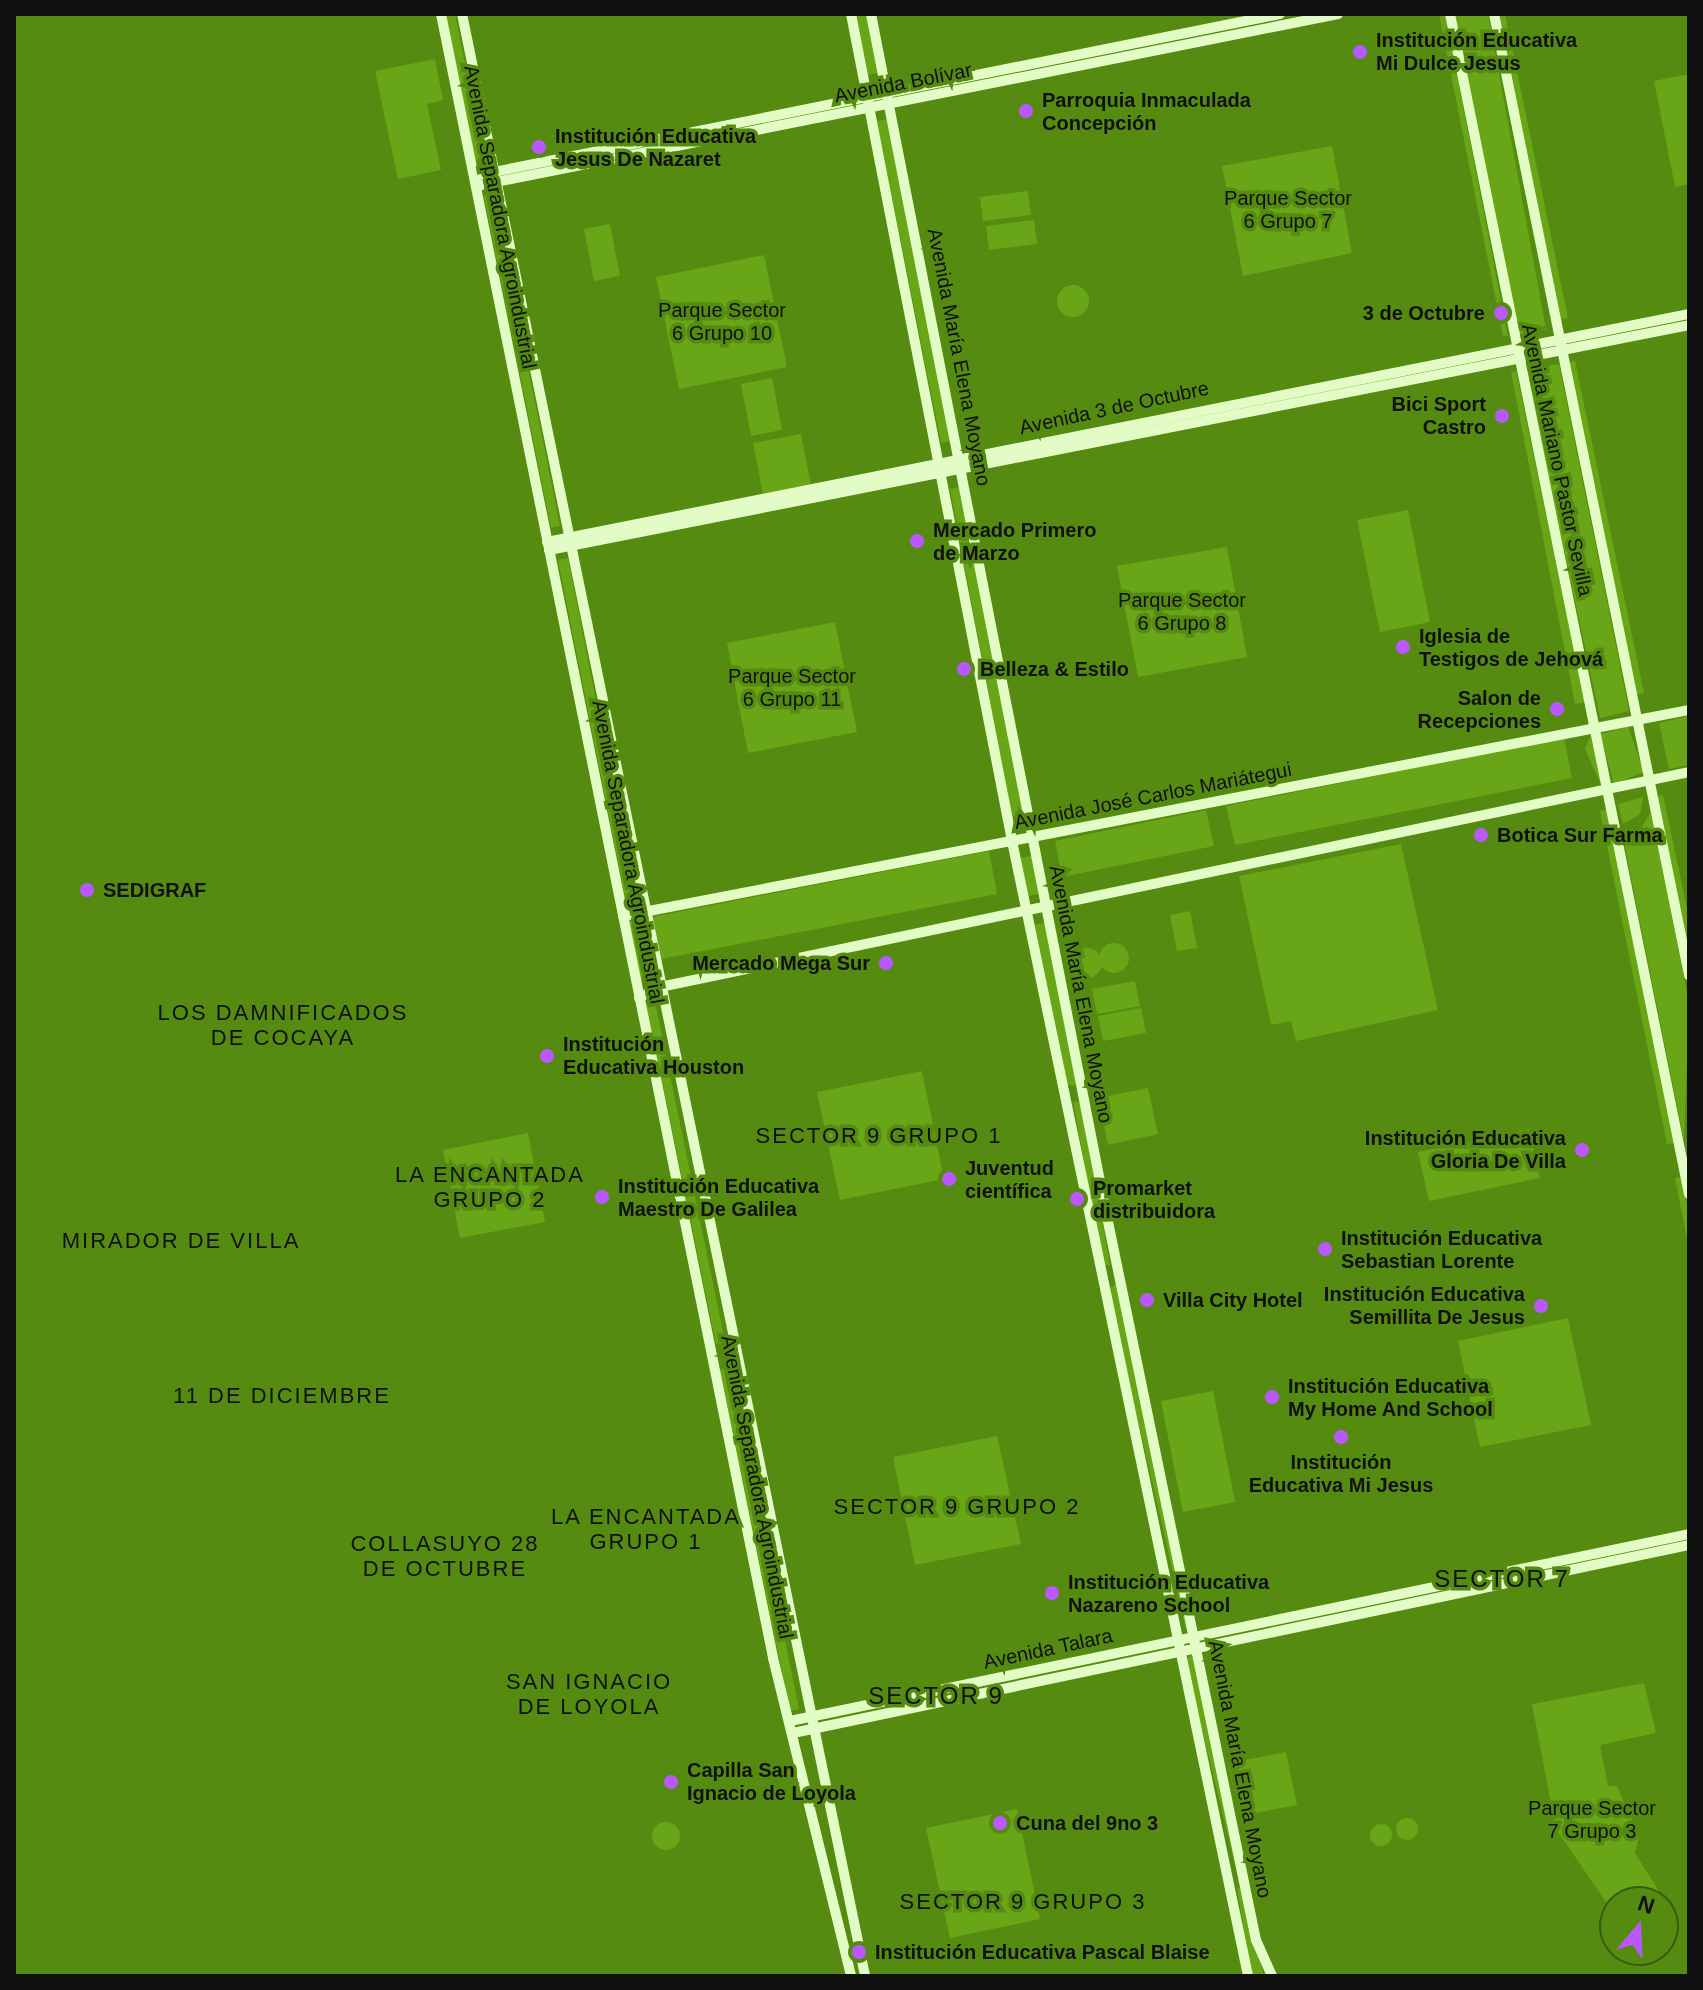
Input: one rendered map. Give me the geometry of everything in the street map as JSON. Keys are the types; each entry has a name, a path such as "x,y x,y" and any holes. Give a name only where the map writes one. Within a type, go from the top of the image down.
{"street":[{"name":"Avenida Separadora Agroindustrial","path":"441,14 639,998 790,1721 851,1976"},
{"name":"Avenida Separadora Agroindustrial","path":"462,14 807,1717 865,1976"},
{"name":"Avenida María Elena Moyano","path":"851,14 1012,841 1176,1647 1248,1976"},
{"name":"Avenida María Elena Moyano","path":"871,14 962,463 1046,908 1256,1940 1272,1976"},
{"name":"Avenida Bolívar","path":"475,181 1280,14"},
{"name":"Avenida Bolívar","path":"495,177 891,105 1338,14"},
{"name":"Avenida Mariano Pastor Sevilla","path":"1450,14 1517,361 1610,793 1689,1194"},
{"name":"Avenida Mariano Pastor Sevilla","path":"1494,14 1689,975"},
{"name":"Avenida 3 de Octubre","path":"548,546 1689,314"},
{"name":"Avenida 3 de Octubre","path":"962,463 1517,361 1689,325"},
{"name":"Avenida José Carlos Mariátegui","path":"623,916 1689,710"},
{"path":"639,998 660,987 1610,793 1689,772"},
{"name":"Avenida Talara","path":"793,1733 1689,1534"},
{"name":"Avenida Talara","path":"1196,1642 1689,1545"},
{"name":"Avenida Talara","path":"790,1721 1176,1647"}],"green space":[{"path":"446,14 455,14 484,158 475,160"},
{"path":"856,14 867,14 879,73 868,75"},
{"path":"1439,14 1445,14 1508,336 1503,336"},
{"path":"1453,14 1488,14 1546,329 1518,335"},
{"path":"1498,14 1505,14 1568,318 1559,320"},
{"path":"435,59 443,100 427,104 441,170 398,179 375,71"},
{"path":"1689,74 1689,184 1675,187 1654,81"},
{"path":"887,119 951,441 941,443 877,121"},
{"name":"Parque Sector 6 Grupo 7","path":"1332,146 1352,253 1243,276 1222,166"},
{"path":"1028,191 1031,215 983,221 980,197"},
{"path":"493,194 560,526 551,528 484,196"},
{"path":"1034,220 1037,244 989,250 986,226"},
{"path":"610,224 620,276 594,281 584,229"},
{"name":"Parque Sector 6 Grupo 10","path":"764,255 787,367 679,389 656,277"},
{"path":"1073,285 1084,290 1089,301 1084,312 1073,317 1062,312 1057,301 1062,290"},
{"path":"1575,361 1644,693 1635,695 1568,362"},
{"path":"1559,364 1629,711 1600,718 1526,370"},
{"path":"1516,371 1585,702 1575,704 1511,372"},
{"path":"772,378 782,430 751,436 741,384"},
{"path":"801,434 811,485 763,494 753,443"},
{"path":"960,487 1025,815 1012,817 950,489"},
{"path":"1408,510 1430,622 1380,632 1357,520"},
{"name":"Parque Sector 6 Grupo 8","path":"1227,547 1247,657 1138,677 1117,566"},
{"path":"568,558 635,899 626,901 558,560"},
{"name":"Parque Sector 6 Grupo 11","path":"835,622 857,732 748,753 727,643"},
{"path":"1689,716 1689,765 1669,769 1659,723"},
{"path":"1628,727 1644,772 1614,784 1600,734"},
{"path":"1591,734 1602,787 1585,749"},
{"path":"1564,738 1572,778 1235,845 1226,806"},
{"path":"1663,795 1689,918 1689,957 1656,797"},
{"path":"1643,797 1640,814 1623,824 1618,804"},
{"path":"1609,809 1674,1143 1667,1144 1600,811"},
{"path":"1206,810 1214,846 1062,877 1055,841"},
{"path":"1651,812 1689,1003 1684,1141 1622,832 1640,830"},
{"path":"1401,844 1438,1010 1296,1041 1291,1021 1271,1025 1239,876"},
{"path":"989,851 997,894 661,959 652,917"},
{"path":"1032,856 1039,894 1027,896 1020,858"},
{"path":"1190,911 1197,948 1177,951 1170,915"},
{"path":"638,920 650,979 641,981 629,921"},
{"path":"1044,923 1074,1086 1066,1084 1033,925"},
{"path":"1114,943 1120,944 1128,952 1128,964 1120,972 1114,973 1108,972 1100,964 1099,958 1100,952 1108,944"},
{"path":"1087,948 1093,949 1101,957 1101,969 1093,977 1087,978 1081,977 1073,969 1072,963 1073,957 1081,949"},
{"path":"1135,981 1140,1006 1097,1014 1092,989"},
{"path":"655,1002 725,1342 716,1344 646,1003"},
{"path":"1141,1008 1146,1033 1103,1041 1098,1016"},
{"path":"922,1071 944,1179 840,1200 817,1092"},
{"path":"1148,1088 1158,1134 1108,1145 1098,1098"},
{"path":"1073,1101 1081,1103 1110,1265 1103,1265"},
{"path":"1529,1129 1540,1178 1429,1201 1418,1152"},
{"path":"528,1133 545,1222 460,1238 443,1150"},
{"path":"1682,1177 1689,1215 1689,1249 1675,1178"},
{"path":"1116,1284 1188,1628 1186,1630 1108,1289"},
{"path":"1568,1318 1591,1425 1480,1447 1458,1341"},
{"path":"729,1368 799,1709 790,1711 720,1370"},
{"path":"1213,1391 1235,1502 1183,1512 1161,1401"},
{"path":"997,1436 1021,1544 915,1565 893,1457"},
{"path":"1193,1654 1239,1870 1237,1873 1185,1659"},
{"name":"Parque Sector 7 Grupo 3","path":"1644,1683 1656,1733 1600,1745 1608,1786 1617,1786 1639,1836 1635,1853 1656,1886 1599,1886 1599,1892 1556,1829 1532,1704"},
{"path":"1286,1752 1297,1805 1239,1816 1228,1763"},
{"path":"1017,1809 1040,1919 950,1938 926,1828"},
{"path":"1407,1818 1415,1821 1418,1829 1415,1837 1407,1840 1399,1837 1396,1829 1399,1821"},
{"path":"666,1822 676,1826 680,1836 676,1846 666,1850 656,1846 652,1836 656,1826"},
{"path":"1381,1824 1389,1827 1392,1835 1389,1843 1381,1846 1373,1843 1370,1835 1373,1827"},
{"path":"1237,1887 1240,1888 1264,1976 1251,1976"}],"place":[{"name":"Institución Educativa Mi Dulce Jesus","path":"1360,52"},
{"name":"Parroquia Inmaculada Concepción","path":"1026,111"},
{"name":"Institución Educativa Jesus De Nazaret","path":"539,147"},
{"name":"3 de Octubre","path":"1501,313"},
{"name":"Bici Sport Castro","path":"1502,416"},
{"name":"Mercado Primero de Marzo","path":"917,541"},
{"name":"Iglesia de Testigos de Jehová","path":"1403,647"},
{"name":"Belleza & Estilo","path":"964,669"},
{"name":"Salon de Recepciones","path":"1557,709"},
{"name":"Botica Sur Farma","path":"1481,835"},
{"name":"SEDIGRAF","path":"87,890"},
{"name":"Mercado Mega Sur","path":"886,963"},
{"name":"Institución Educativa Houston","path":"547,1056"},
{"name":"Institución Educativa Gloria De Villa","path":"1582,1150"},
{"name":"Juventud científica","path":"949,1179"},
{"name":"Institución Educativa Maestro De Galilea","path":"602,1197"},
{"name":"Promarket distribuidora","path":"1077,1199"},
{"name":"Institución Educativa Sebastian Lorente","path":"1325,1249"},
{"name":"Villa City Hotel","path":"1147,1300"},
{"name":"Institución Educativa Semillita De Jesus","path":"1541,1306"},
{"name":"Institución Educativa My Home And School","path":"1272,1397"},
{"name":"Institución Educativa Mi Jesus","path":"1341,1437"},
{"name":"Institución Educativa Nazareno School","path":"1052,1593"},
{"name":"Capilla San Ignacio de Loyola","path":"671,1782"},
{"name":"Cuna del 9no 3","path":"1000,1823"},
{"name":"Institución Educativa Pascal Blaise","path":"859,1952"}],"district":[{"name":"LOS DAMNIFICADOS DE COCAYA","path":"283,1024"},
{"name":"SECTOR 9 GRUPO 1","path":"879,1136"},
{"name":"LA ENCANTADA GRUPO 2","path":"490,1186"},
{"name":"MIRADOR DE VILLA","path":"181,1241"},
{"name":"11 DE DICIEMBRE","path":"282,1396"},
{"name":"SECTOR 9 GRUPO 2","path":"957,1507"},
{"name":"LA ENCANTADA GRUPO 1","path":"646,1528"},
{"name":"COLLASUYO 28 DE OCTUBRE","path":"445,1556"},
{"name":"SECTOR 7","path":"1502,1579"},
{"name":"SAN IGNACIO DE LOYOLA","path":"589,1694"},
{"name":"SECTOR 9","path":"936,1696"},
{"name":"SECTOR 9 GRUPO 3","path":"1023,1902"}]}
